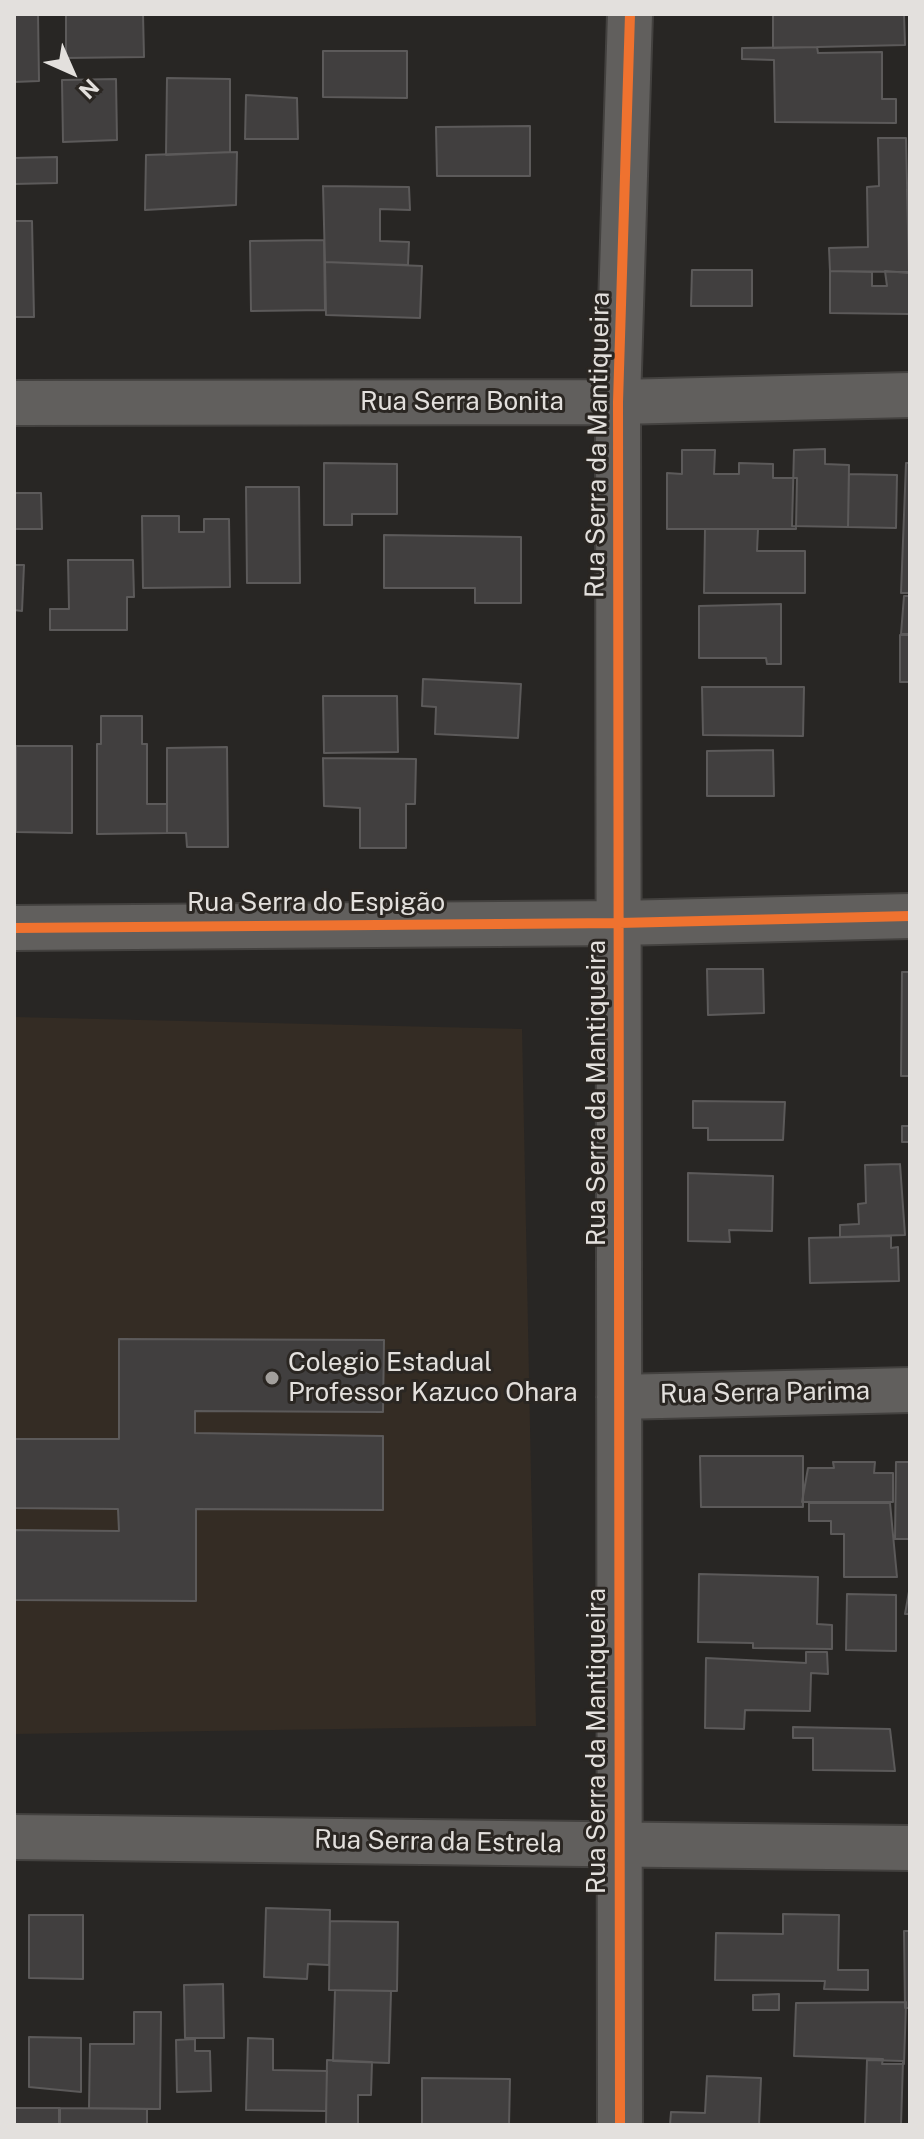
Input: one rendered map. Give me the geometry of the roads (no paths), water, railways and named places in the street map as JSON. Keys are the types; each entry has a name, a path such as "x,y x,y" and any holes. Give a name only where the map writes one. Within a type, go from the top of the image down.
{"street":[{"name":"Rua Serra da Mantiqueira","path":"620,2125 618,402 630,14"},
{"name":"Rua Serra Bonita","path":"14,403 618,402 910,395"},
{"name":"Rua Serra do Espigão","path":"14,928 619,923 910,916"},
{"name":"Rua Serra Parima","path":"619,1397 910,1390"},
{"name":"Rua Serra da Estrela","path":"14,1837 910,1848"}],"place":[{"name":"Colegio Estadual Professor Kazuco Ohara","path":"272,1378"}]}
